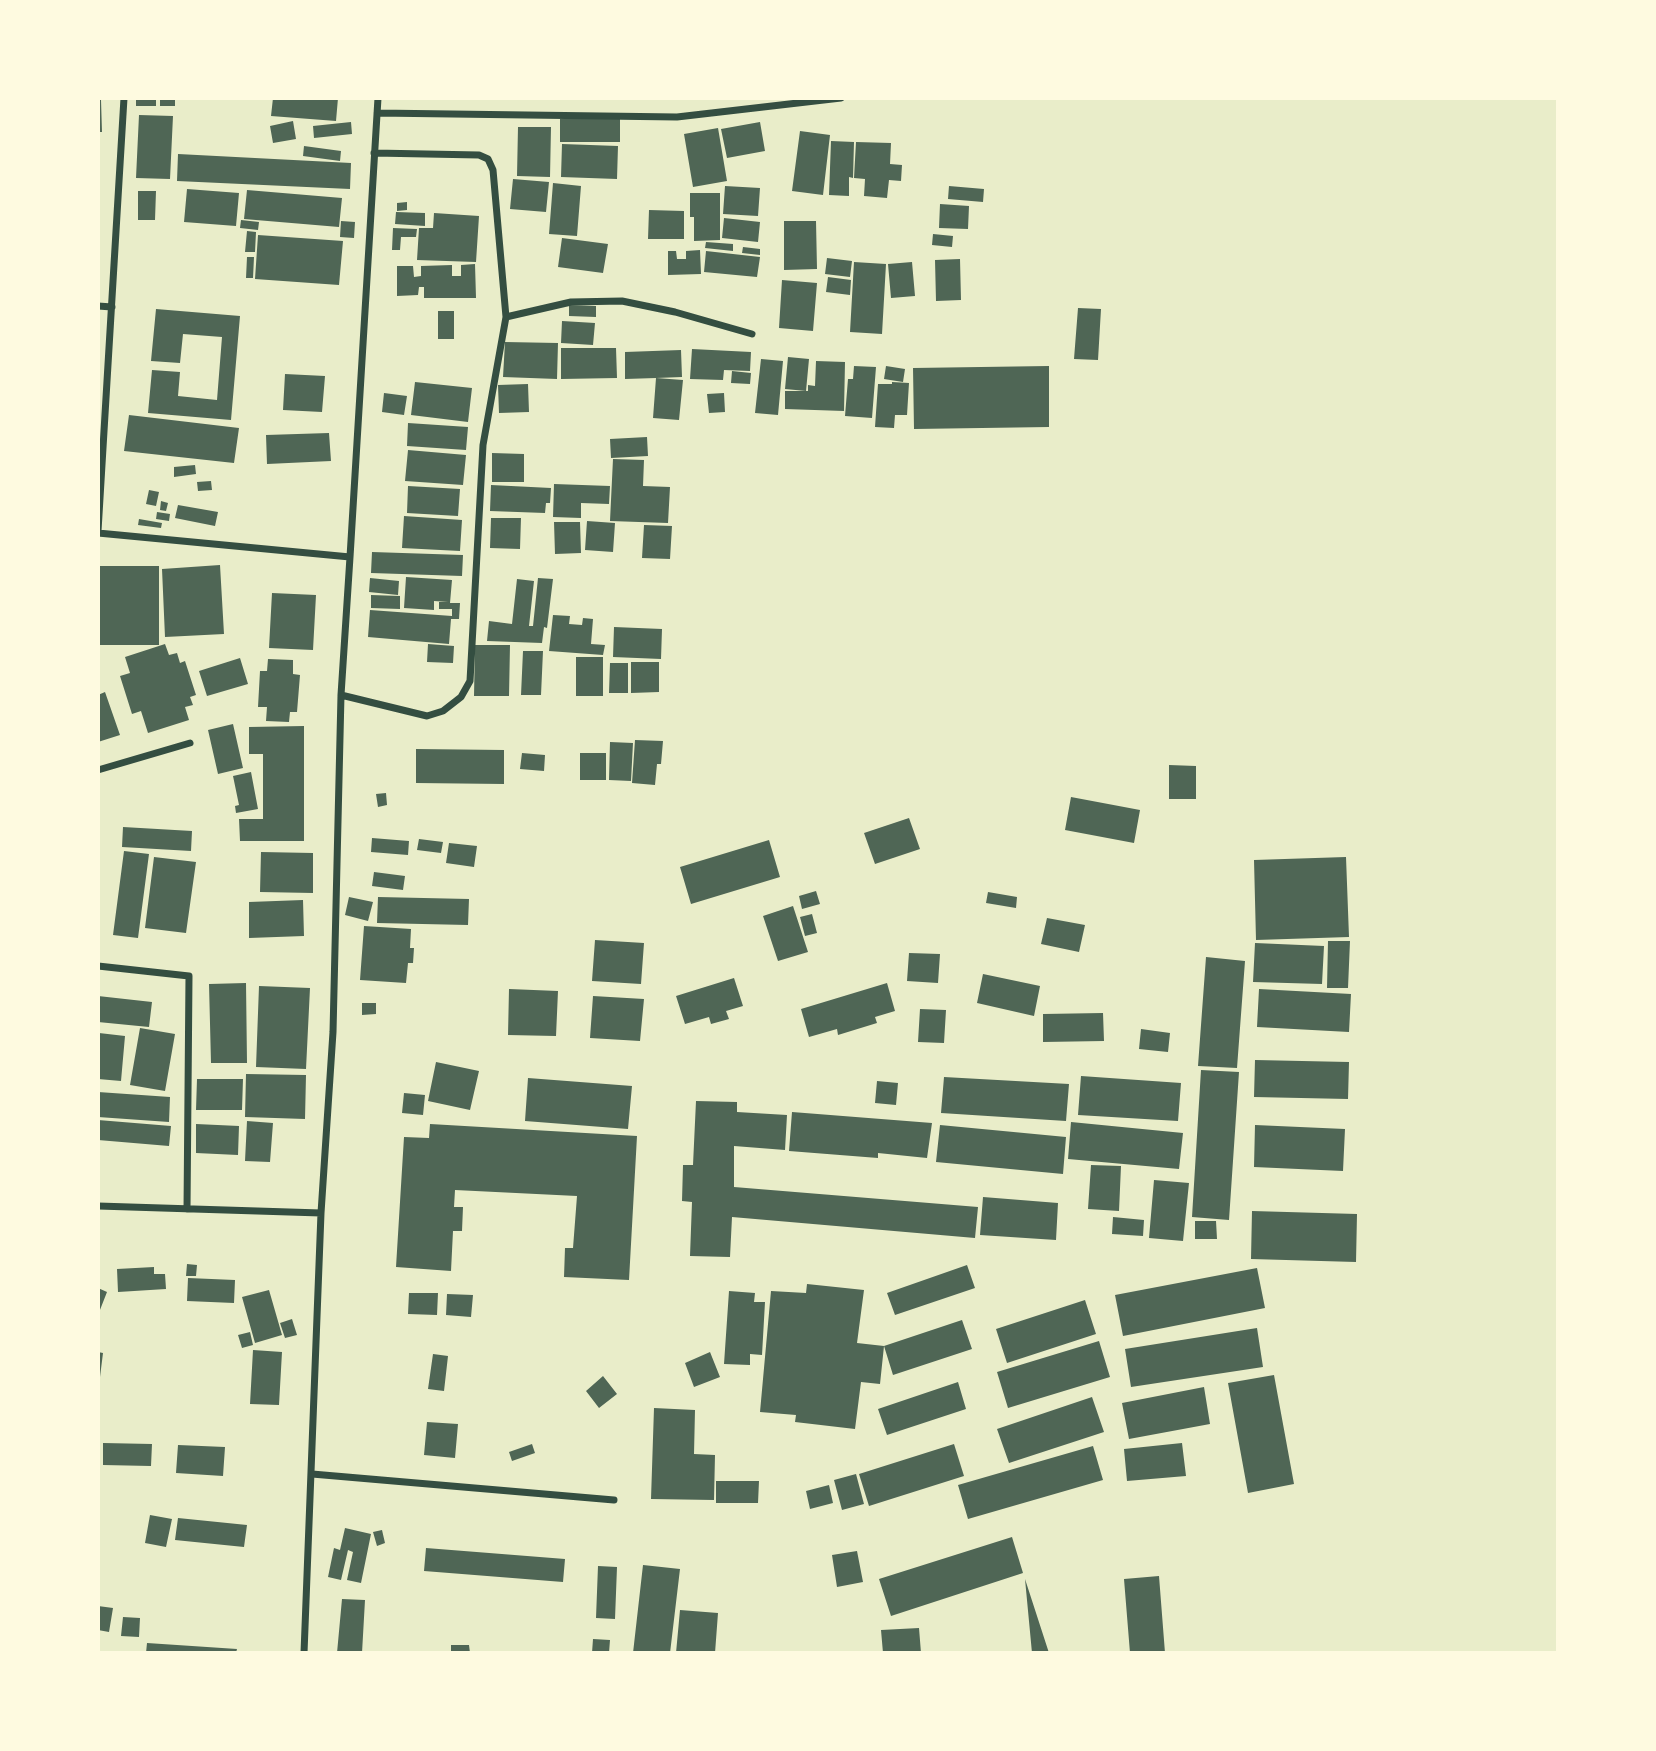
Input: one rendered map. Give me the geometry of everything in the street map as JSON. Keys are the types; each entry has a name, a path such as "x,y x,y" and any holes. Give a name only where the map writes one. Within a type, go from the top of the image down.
{"street":[{"path":"124,98 98,532 350,557"},
{"path":"304,1653 321,1213 333,1032 341,695 378,98"},
{"path":"377,113 677,117 841,98"},
{"path":"341,695 427,716 443,711 461,698 470,681 482,445 506,317 493,170 488,159 479,155 374,153"},
{"path":"506,317 571,302 622,301 674,312 752,334"},
{"path":"98,306 111,307"},
{"path":"98,770 190,743"},
{"path":"98,966 189,976 187,1209"},
{"path":"98,1206 321,1213"},
{"path":"312,1474 614,1500"}],"building":[{"path":"136,98 156,98 156,106 136,106"},
{"path":"160,98 175,98 175,106 160,106"},
{"path":"273,98 338,98 336,121 271,116"},
{"path":"98,100 101,100 102,132 98,132"},
{"path":"139,115 173,116 170,179 136,178"},
{"path":"560,119 620,119 620,142 560,142"},
{"path":"293,121 296,139 273,143 270,126"},
{"path":"351,122 352,134 314,138 313,126"},
{"path":"760,122 765,151 727,158 721,129"},
{"path":"518,127 551,127 550,177 517,176"},
{"path":"718,128 727,181 693,187 684,134"},
{"path":"800,131 830,135 823,195 792,191"},
{"path":"831,141 854,142 853,178 849,177 849,196 829,195"},
{"path":"856,142 891,143 890,164 902,165 901,181 889,180 887,198 864,196 865,179 854,178"},
{"path":"562,144 618,146 617,179 561,177"},
{"path":"304,146 341,151 340,161 303,156"},
{"path":"178,154 351,163 350,189 177,181"},
{"path":"513,179 549,182 546,212 510,209"},
{"path":"553,183 581,186 577,236 549,234"},
{"path":"725,186 760,188 758,216 723,214"},
{"path":"949,186 984,189 983,202 948,199"},
{"path":"187,189 239,193 236,226 184,222"},
{"path":"247,190 342,198 339,227 244,219"},
{"path":"138,191 156,191 155,220 138,220"},
{"path":"690,193 720,193 720,240 694,241"},
{"path":"407,202 407,210 397,211 397,203"},
{"path":"940,204 969,206 968,229 939,228"},
{"path":"649,210 684,211 684,239 648,239"},
{"path":"396,212 425,213 425,226 395,224"},
{"path":"434,213 479,216 476,262 417,260 419,228 433,228"},
{"path":"724,218 760,222 758,242 722,238"},
{"path":"241,220 259,222 258,230 240,228"},
{"path":"341,221 355,222 354,238 340,237"},
{"path":"784,221 816,221 817,269 784,270"},
{"path":"393,228 417,229 416,237 401,237 400,250 392,250"},
{"path":"247,231 256,232 255,252 245,252"},
{"path":"933,234 953,236 952,247 932,245"},
{"path":"258,235 343,241 339,285 255,279"},
{"path":"562,238 608,244 603,273 558,267"},
{"path":"706,242 733,244 733,251 705,248"},
{"path":"743,247 760,249 760,255 742,253"},
{"path":"700,250 701,274 668,275 668,251 676,251 677,259 686,259 686,251"},
{"path":"706,251 760,257 757,277 704,272"},
{"path":"247,257 254,257 253,278 246,278"},
{"path":"827,258 852,261 850,277 825,274"},
{"path":"960,259 961,300 936,301 935,260"},
{"path":"854,262 886,264 882,334 850,332"},
{"path":"912,262 915,296 891,298 888,264"},
{"path":"475,264 476,298 424,298 424,287 419,287 418,295 397,296 397,266 413,266 414,277 421,276 421,266 452,265 452,276 461,276 461,265"},
{"path":"828,277 851,280 850,295 826,292"},
{"path":"782,280 817,283 813,331 779,328"},
{"path":"569,305 596,306 596,317 569,316"},
{"path":"1078,308 1101,309 1098,360 1074,359"},
{"path":"156,309 240,316 231,420 148,413 152,370 180,372 178,396 217,400 222,337 183,334 180,363 151,361"},
{"path":"438,311 454,311 454,339 438,339"},
{"path":"562,321 595,323 593,345 561,343"},
{"path":"505,342 558,343 557,379 503,377"},
{"path":"561,348 616,348 617,378 561,379"},
{"path":"692,349 751,352 750,371 724,370 723,380 690,379"},
{"path":"681,350 682,377 625,379 625,352"},
{"path":"788,357 809,359 806,391 785,389"},
{"path":"761,359 783,361 778,415 755,413"},
{"path":"816,361 845,362 844,411 785,409 785,391 808,391 808,385 815,386"},
{"path":"854,366 876,367 872,418 845,416 848,379 853,379"},
{"path":"886,366 905,369 903,382 884,379"},
{"path":"1049,366 1049,427 914,429 913,368"},
{"path":"732,371 751,373 750,384 731,383"},
{"path":"285,374 325,376 322,412 283,410"},
{"path":"656,378 683,380 679,420 653,418"},
{"path":"415,382 472,388 468,422 411,415"},
{"path":"909,383 907,415 895,415 894,428 875,427 878,384"},
{"path":"528,384 529,412 499,413 498,385"},
{"path":"384,393 407,396 404,415 382,412"},
{"path":"724,393 725,412 709,413 707,394"},
{"path":"129,415 239,428 234,463 124,451"},
{"path":"408,423 468,427 466,450 407,446"},
{"path":"329,433 331,461 267,464 266,435"},
{"path":"647,437 648,456 611,458 610,439"},
{"path":"408,450 466,455 463,485 405,481"},
{"path":"492,453 524,454 524,482 492,482"},
{"path":"613,459 644,460 643,486 670,487 668,523 610,521"},
{"path":"195,465 196,474 174,477 174,467"},
{"path":"211,481 212,490 198,491 197,482"},
{"path":"554,484 610,486 609,504 581,503 581,518 553,517"},
{"path":"491,485 551,488 550,503 546,503 545,513 490,511"},
{"path":"408,486 460,489 458,516 407,513"},
{"path":"149,490 159,492 156,506 146,504"},
{"path":"161,501 168,503 166,511 160,510"},
{"path":"178,505 218,512 215,526 175,518"},
{"path":"157,512 170,514 169,521 156,519"},
{"path":"404,516 462,520 460,551 402,548"},
{"path":"491,518 521,518 520,549 490,548"},
{"path":"139,519 162,523 161,528 138,525"},
{"path":"587,521 615,523 613,552 585,550"},
{"path":"554,522 580,522 581,553 555,554"},
{"path":"644,525 672,526 670,559 642,558"},
{"path":"372,552 463,555 462,576 371,573"},
{"path":"220,565 224,634 165,637 162,569"},
{"path":"99,566 159,566 159,645 98,645"},
{"path":"406,577 452,580 450,603 460,603 459,619 451,619 449,644 368,637 370,610 452,616 452,609 439,609 439,602 448,602 434,601 434,610 404,608"},
{"path":"370,578 399,581 398,595 369,592"},
{"path":"538,578 553,579 547,628 544,627 542,643 487,641 489,621 512,624 517,579 534,581 529,626 533,626"},
{"path":"272,593 316,595 313,650 269,648"},
{"path":"371,595 400,596 400,609 371,608"},
{"path":"553,615 570,616 569,624 582,625 583,618 593,619 591,644 605,645 603,655 549,651"},
{"path":"614,627 662,629 661,659 613,657"},
{"path":"165,644 169,655 177,653 180,663 185,661 196,695 190,697 193,705 185,707 189,720 148,733 141,711 132,714 120,676 130,673 125,657"},
{"path":"428,644 454,646 453,663 427,662"},
{"path":"475,645 510,645 509,696 474,696"},
{"path":"523,651 543,651 541,695 521,695"},
{"path":"576,657 603,657 603,696 576,696"},
{"path":"240,658 248,684 207,696 199,671"},
{"path":"268,659 293,660 293,674 300,675 297,712 290,712 289,722 266,721 267,707 258,707 260,671 267,671"},
{"path":"631,662 659,662 659,692 631,693"},
{"path":"610,663 628,663 628,693 609,693"},
{"path":"105,692 120,735 98,742 98,695"},
{"path":"233,724 243,768 218,774 208,730"},
{"path":"304,726 304,841 240,841 239,819 263,819 263,754 249,754 249,727"},
{"path":"635,740 663,741 661,764 657,764 655,785 632,783"},
{"path":"610,742 633,743 631,781 609,780"},
{"path":"416,749 504,750 504,784 416,783"},
{"path":"522,753 545,755 544,771 520,769"},
{"path":"580,753 606,753 606,780 580,780"},
{"path":"1169,765 1196,766 1196,799 1169,799"},
{"path":"251,772 258,809 236,813 235,806 239,805 233,776"},
{"path":"386,793 387,805 378,807 376,794"},
{"path":"1071,797 1140,810 1134,843 1065,830"},
{"path":"909,818 920,849 875,864 864,833"},
{"path":"123,827 192,831 191,851 122,847"},
{"path":"372,838 409,841 408,855 371,852"},
{"path":"419,839 443,842 441,853 417,850"},
{"path":"769,840 780,877 691,904 680,867"},
{"path":"449,843 477,846 474,867 446,863"},
{"path":"124,851 149,854 138,938 113,935"},
{"path":"261,852 313,853 313,893 260,892"},
{"path":"154,857 196,862 186,933 145,928"},
{"path":"1346,857 1349,937 1256,940 1254,860"},
{"path":"374,872 405,876 403,890 372,886"},
{"path":"816,891 820,904 802,909 799,896"},
{"path":"988,892 1017,897 1016,908 986,903"},
{"path":"349,897 373,902 368,921 345,915"},
{"path":"378,897 469,899 468,925 377,923"},
{"path":"303,900 304,936 249,938 249,902"},
{"path":"793,906 808,952 778,961 763,916"},
{"path":"812,914 817,933 805,936 800,917"},
{"path":"1047,918 1085,925 1079,952 1041,944"},
{"path":"364,926 411,929 410,948 414,948 413,963 408,963 406,983 360,980"},
{"path":"595,940 644,943 641,984 592,981"},
{"path":"1328,941 1350,941 1348,988 1327,988"},
{"path":"1255,943 1324,946 1322,984 1253,982"},
{"path":"909,953 940,954 938,983 907,981"},
{"path":"1206,957 1245,961 1237,1068 1198,1066"},
{"path":"983,974 1040,986 1034,1016 977,1003"},
{"path":"734,978 743,1006 726,1011 729,1019 711,1024 709,1017 685,1024 676,996"},
{"path":"246,983 247,1063 211,1063 209,984"},
{"path":"887,983 895,1011 875,1017 877,1023 838,1035 837,1029 809,1037 801,1009"},
{"path":"259,986 310,988 306,1069 256,1067"},
{"path":"509,989 558,991 556,1036 508,1035"},
{"path":"1259,989 1351,994 1349,1032 1257,1027"},
{"path":"98,996 152,1002 149,1027 98,1022"},
{"path":"593,996 644,999 640,1041 590,1038"},
{"path":"362,1003 376,1003 376,1014 362,1015"},
{"path":"920,1009 946,1010 944,1043 918,1042"},
{"path":"1103,1013 1104,1041 1043,1042 1043,1014"},
{"path":"140,1028 175,1034 165,1091 130,1085"},
{"path":"1141,1029 1170,1033 1168,1052 1139,1049"},
{"path":"99,1033 125,1036 121,1081 98,1079"},
{"path":"1255,1060 1349,1062 1348,1099 1254,1097"},
{"path":"436,1062 479,1071 470,1110 428,1101"},
{"path":"1201,1070 1239,1072 1229,1220 1192,1217"},
{"path":"246,1074 306,1075 305,1119 245,1117"},
{"path":"1081,1076 1181,1083 1178,1121 1078,1115"},
{"path":"944,1077 1069,1084 1066,1121 941,1113"},
{"path":"528,1078 632,1086 628,1129 525,1121"},
{"path":"197,1079 243,1079 242,1110 196,1110"},
{"path":"877,1081 898,1083 896,1105 875,1103"},
{"path":"98,1092 170,1097 169,1122 98,1117"},
{"path":"404,1093 425,1095 423,1115 402,1113"},
{"path":"696,1101 737,1102 737,1112 787,1115 785,1150 734,1146 734,1187 978,1207 975,1238 732,1217 730,1257 690,1256 692,1202 682,1201 683,1165 693,1165"},
{"path":"792,1112 932,1123 927,1158 878,1153 878,1158 789,1151"},
{"path":"98,1120 171,1126 169,1146 98,1140"},
{"path":"247,1121 273,1123 270,1162 245,1161"},
{"path":"1071,1122 1183,1133 1179,1169 1068,1159"},
{"path":"196,1124 239,1126 238,1155 196,1153"},
{"path":"430,1124 637,1136 629,1280 564,1277 565,1248 573,1248 577,1196 455,1190 454,1207 463,1207 462,1231 453,1231 451,1271 396,1267 404,1137 429,1138"},
{"path":"940,1125 1066,1137 1063,1174 936,1162"},
{"path":"1255,1125 1345,1129 1343,1171 1254,1167"},
{"path":"1091,1165 1121,1166 1119,1211 1088,1209"},
{"path":"1154,1180 1189,1183 1183,1241 1149,1238"},
{"path":"983,1197 1058,1203 1056,1240 980,1235"},
{"path":"1252,1211 1357,1214 1356,1262 1251,1259"},
{"path":"1113,1217 1144,1220 1143,1236 1112,1234"},
{"path":"1195,1221 1216,1221 1217,1239 1195,1239"},
{"path":"187,1264 197,1265 196,1276 186,1276"},
{"path":"967,1265 975,1288 895,1315 887,1293"},
{"path":"154,1267 154,1274 165,1274 166,1289 118,1292 117,1269"},
{"path":"1257,1268 1265,1308 1123,1336 1115,1295"},
{"path":"188,1278 235,1280 234,1303 187,1301"},
{"path":"807,1284 864,1290 857,1343 884,1346 880,1384 861,1382 855,1429 795,1422 796,1415 760,1412 771,1291 806,1293"},
{"path":"98,1288 107,1292 98,1315"},
{"path":"269,1290 282,1335 255,1343 242,1297"},
{"path":"729,1291 755,1293 754,1302 765,1302 762,1355 750,1354 750,1365 724,1364"},
{"path":"409,1293 438,1293 437,1315 408,1314"},
{"path":"447,1294 473,1295 471,1317 446,1315"},
{"path":"1085,1300 1096,1334 1007,1363 996,1329"},
{"path":"292,1319 297,1335 285,1338 280,1323"},
{"path":"962,1320 972,1349 893,1375 884,1346"},
{"path":"1257,1328 1263,1367 1131,1387 1125,1349"},
{"path":"250,1332 253,1345 242,1348 238,1335"},
{"path":"1099,1341 1110,1377 1008,1408 997,1372"},
{"path":"253,1350 282,1352 279,1405 250,1404"},
{"path":"98,1352 103,1353 100,1377 98,1377"},
{"path":"710,1352 720,1377 694,1387 685,1363"},
{"path":"433,1354 448,1356 444,1391 428,1389"},
{"path":"1274,1375 1294,1484 1248,1493 1228,1383"},
{"path":"603,1376 617,1394 599,1408 586,1391"},
{"path":"958,1382 966,1409 887,1435 878,1409"},
{"path":"1204,1387 1210,1424 1129,1439 1122,1403"},
{"path":"1092,1397 1104,1432 1009,1463 997,1429"},
{"path":"654,1408 695,1410 694,1454 715,1455 714,1500 651,1499"},
{"path":"427,1422 458,1424 455,1458 424,1455"},
{"path":"103,1443 152,1444 151,1466 103,1465"},
{"path":"1182,1443 1186,1476 1127,1481 1124,1449"},
{"path":"532,1444 535,1453 512,1461 509,1452"},
{"path":"954,1444 964,1476 869,1506 859,1474"},
{"path":"178,1445 225,1447 223,1476 176,1473"},
{"path":"1093,1446 1103,1480 968,1519 958,1485"},
{"path":"856,1474 864,1504 842,1510 834,1480"},
{"path":"716,1481 759,1481 758,1503 716,1503"},
{"path":"829,1485 833,1503 810,1509 806,1491"},
{"path":"150,1515 172,1519 166,1547 145,1543"},
{"path":"178,1518 247,1525 244,1547 175,1540"},
{"path":"345,1528 371,1534 361,1583 347,1580 353,1552 348,1550 341,1580 328,1577 334,1548 340,1550"},
{"path":"382,1530 385,1543 377,1546 373,1532"},
{"path":"1012,1537 1023,1573 891,1616 879,1579"},
{"path":"426,1548 565,1559 563,1582 424,1571"},
{"path":"857,1551 863,1582 837,1587 832,1555"},
{"path":"643,1565 680,1569 670,1653 633,1653"},
{"path":"598,1566 617,1567 615,1619 596,1618"},
{"path":"1159,1576 1165,1653 1130,1653 1124,1579"},
{"path":"1025,1579 1049,1653 1032,1653"},
{"path":"342,1599 365,1600 362,1653 337,1653"},
{"path":"98,1606 113,1608 109,1632 98,1630"},
{"path":"680,1610 718,1613 715,1653 676,1653"},
{"path":"123,1617 140,1618 139,1637 121,1636"},
{"path":"919,1628 921,1653 883,1653 881,1630"},
{"path":"593,1639 610,1640 609,1653 592,1653"},
{"path":"147,1643 237,1649 236,1653 146,1653"},
{"path":"451,1645 469,1645 470,1653 451,1653"}]}
